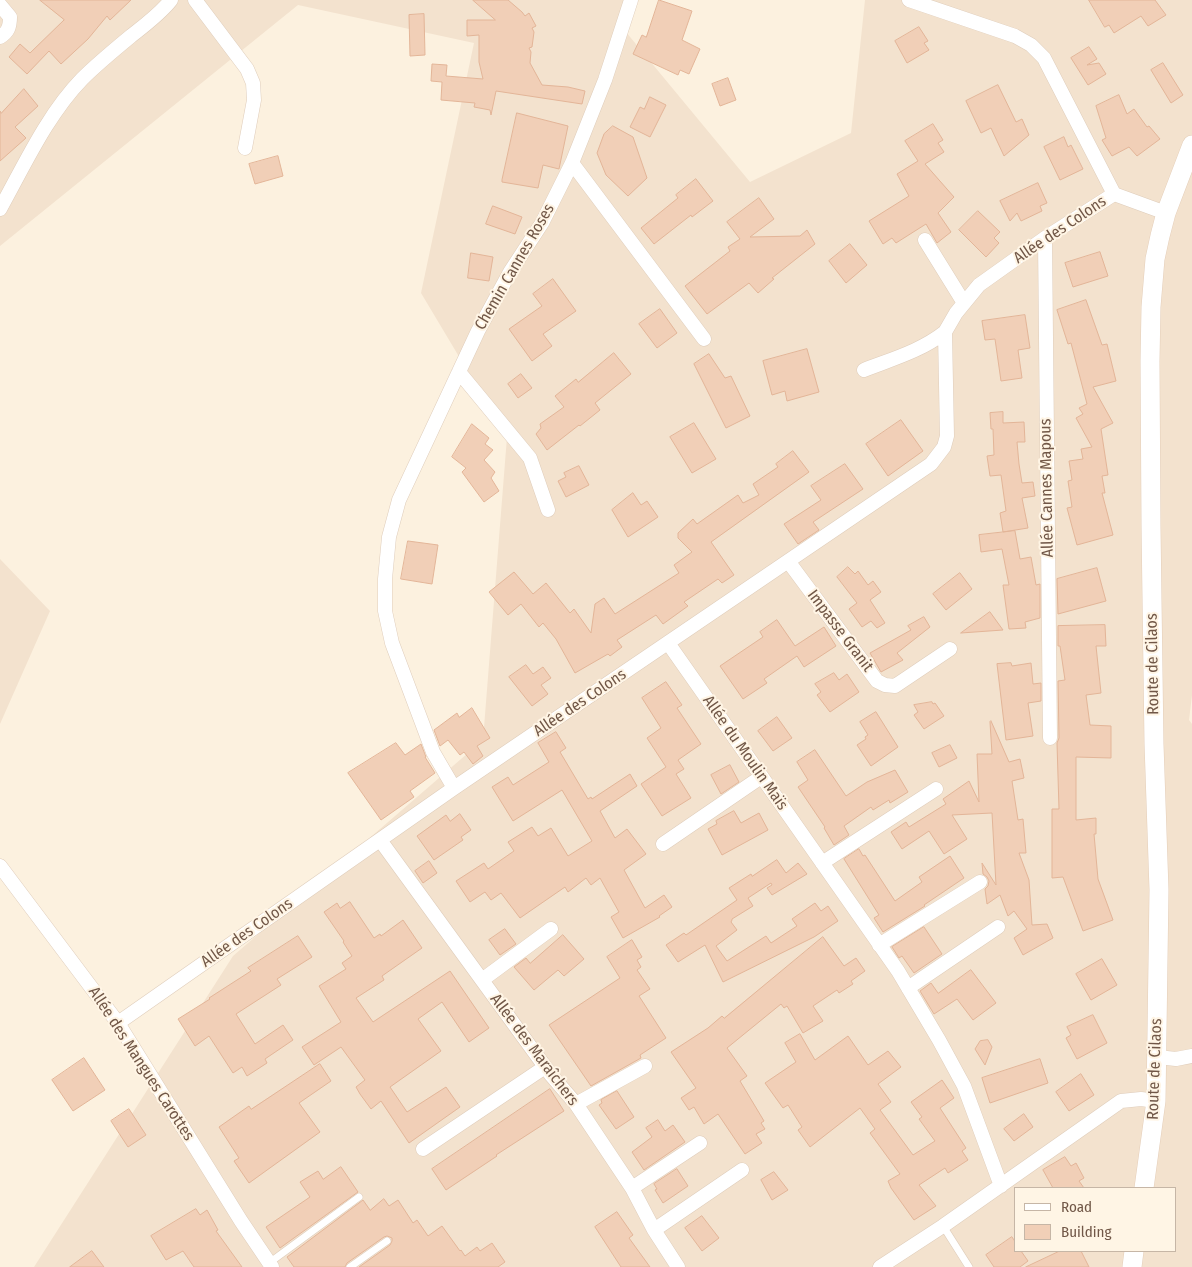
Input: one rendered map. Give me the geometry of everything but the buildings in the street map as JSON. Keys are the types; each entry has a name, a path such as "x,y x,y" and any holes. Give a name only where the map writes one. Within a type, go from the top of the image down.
{"main road":[{"name":"Route de Cilaos","path":"1144,1187 1156,1100 1159,890 1154,724 1150,361 1152,307 1155,259 1166,213 1192,145"},
{"path":"1132,1267 1134,1252"}],"street":[{"path":"0,210 47,126 80,81 106,56 163,10 171,0"},
{"path":"195,0 247,69 253,83 254,100 245,148"},
{"name":"Chemin Cannes Roses","path":"454,788 433,752 392,643 386,612 385,579 389,537 399,500 493,302 542,223 572,163 605,80 630,0"},
{"path":"909,0 1016,36 1031,45 1044,58 1114,194"},
{"path":"0,5 10,17 10,26 6,33 0,37"},
{"path":"572,163 704,340"},
{"name":"Allée des Colons","path":"864,370 933,341 945,332 956,313 979,285 1044,238 1114,194 1166,213"},
{"name":"Allée Cannes Mapous","path":"1044,238 1050,738"},
{"path":"925,240 964,303"},
{"name":"Allée des Colons","path":"118,1023 454,788 931,464 944,447 947,436 945,332"},
{"path":"459,372 530,458 548,510"},
{"name":"Impasse Granit","path":"788,561 877,681 885,685 895,686 950,649"},
{"name":"Allée du Moulin Maïs","path":"668,643 898,971 964,1086 1001,1186"},
{"path":"663,844 761,777"},
{"path":"822,863 936,789"},
{"name":"Allée des Maraîchers","path":"380,840 546,1067 576,1104 632,1188 654,1230 678,1267"},
{"name":"Allée des Mangues Carottes","path":"0,866 118,1023 241,1221 271,1265"},
{"path":"879,945 980,882"},
{"path":"908,988 998,927"},
{"path":"482,980 551,929"},
{"path":"1157,1057 1176,1059 1192,1056"},
{"path":"576,1104 646,1066"},
{"path":"423,1149 546,1067"},
{"path":"880,1267 943,1226 1121,1102 1141,1099 1156,1100"},
{"path":"632,1188 700,1143"},
{"path":"654,1230 742,1170"}],"lane":[{"path":"271,1265 359,1198"},
{"path":"943,1226 969,1267"},
{"path":"350,1267 387,1241"}],"shaded area":[{"path":"0,0 627,0 621,26 750,182 851,133 865,0 1192,0 1192,695 1189,720 1192,724 1192,1267 34,1267 233,956 483,740 507,437 421,293 474,43 298,5 0,246"},
{"path":"0,559 50,611 0,724"}]}
